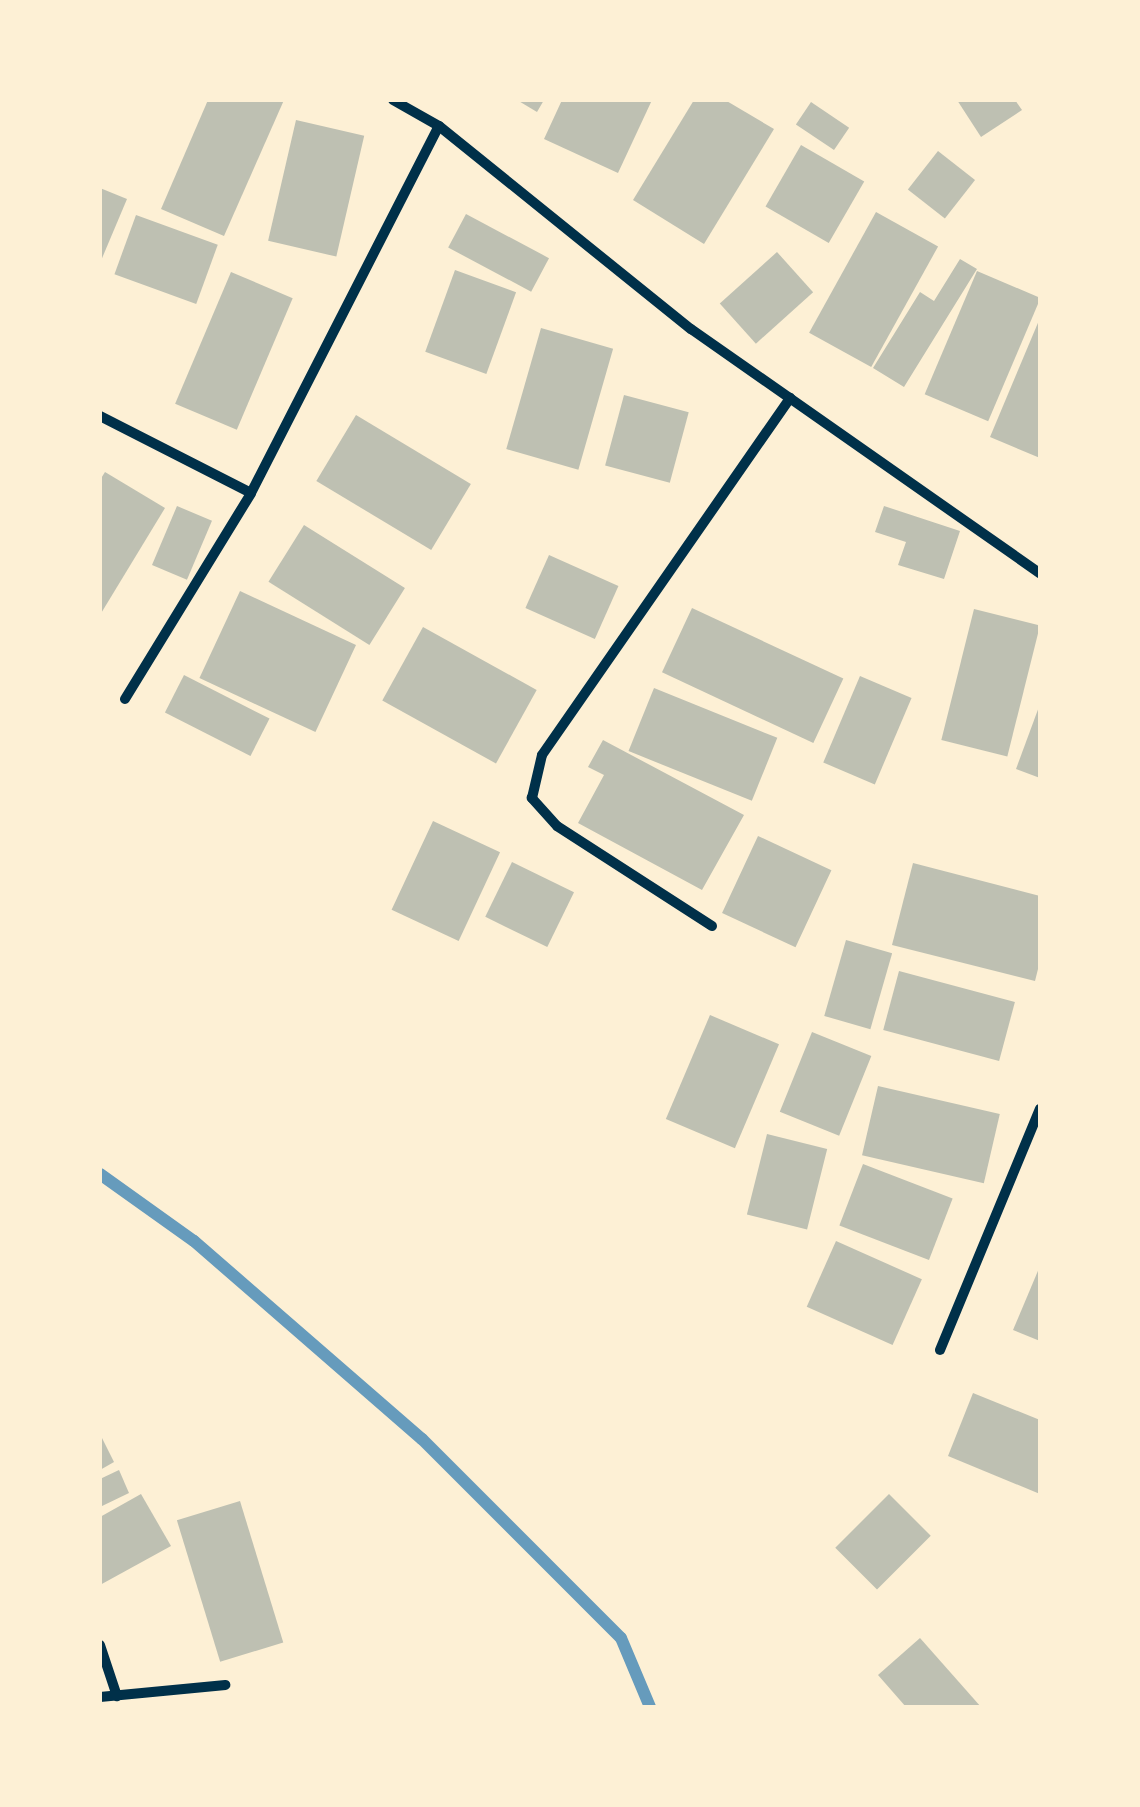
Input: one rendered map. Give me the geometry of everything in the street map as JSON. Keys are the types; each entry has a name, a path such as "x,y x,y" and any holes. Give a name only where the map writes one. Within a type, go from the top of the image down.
{"street":[{"path":"393,100 439,126 691,330 1040,573"},
{"path":"126,699 251,492 439,126"},
{"path":"712,926 557,826 532,798 542,755 790,398"},
{"path":"100,416 251,492"},
{"path":"940,1350 1040,1109"},
{"path":"100,1645 118,1696"},
{"path":"100,1697 225,1685"}],"building":[{"path":"208,100 284,100 224,236 161,209"},
{"path":"517,100 544,100 537,112"},
{"path":"562,100 652,100 618,173 544,139"},
{"path":"694,100 725,100 774,129 704,244 633,200"},
{"path":"957,100 1015,100 1022,110 981,137"},
{"path":"811,102 849,128 834,150 796,124"},
{"path":"296,120 364,136 336,257 268,241"},
{"path":"801,145 864,182 829,243 766,206"},
{"path":"938,151 975,180 945,219 908,190"},
{"path":"100,188 127,199 100,263"},
{"path":"876,212 938,246 871,367 809,333"},
{"path":"466,214 549,258 531,292 448,248"},
{"path":"136,215 218,245 196,304 114,274"},
{"path":"777,252 813,292 756,344 720,304"},
{"path":"960,259 977,269 904,387 873,368 920,292 934,301"},
{"path":"455,270 516,292 486,374 425,352"},
{"path":"977,271 1040,298 988,421 925,394"},
{"path":"231,272 293,298 237,430 175,404"},
{"path":"1040,318 1040,458 990,437"},
{"path":"541,328 613,349 578,470 506,449"},
{"path":"624,395 689,412 670,483 605,466"},
{"path":"356,415 471,484 431,550 316,481"},
{"path":"105,472 165,508 100,615 100,480"},
{"path":"177,506 212,521 187,580 152,565"},
{"path":"884,506 960,531 944,579 898,565 906,542 875,532"},
{"path":"304,525 405,588 369,645 268,582"},
{"path":"549,555 618,586 595,639 525,608"},
{"path":"240,591 356,645 315,732 199,678"},
{"path":"692,608 843,679 813,743 662,672"},
{"path":"974,609 1040,625 1007,756 941,740"},
{"path":"423,627 537,690 496,763 382,700"},
{"path":"184,675 270,719 250,756 165,712"},
{"path":"860,676 912,698 875,784 823,763"},
{"path":"654,688 777,738 752,801 629,751"},
{"path":"1040,704 1040,778 1016,769"},
{"path":"603,740 744,815 702,890 578,823 604,775 588,767"},
{"path":"433,821 500,852 459,941 392,910"},
{"path":"758,836 831,870 795,947 722,913"},
{"path":"512,862 574,892 547,947 485,917"},
{"path":"913,863 1040,896 1040,961 1035,981 892,945"},
{"path":"846,940 892,953 870,1029 824,1016"},
{"path":"899,971 1015,1002 999,1061 883,1030"},
{"path":"710,1015 779,1044 735,1148 666,1119"},
{"path":"812,1032 871,1056 839,1136 780,1112"},
{"path":"878,1086 1000,1114 984,1183 862,1155"},
{"path":"767,1134 827,1149 807,1230 747,1215"},
{"path":"863,1164 953,1198 929,1260 839,1226"},
{"path":"836,1241 922,1279 893,1345 807,1307"},
{"path":"1040,1266 1040,1341 1013,1330"},
{"path":"973,1393 1040,1420 1040,1494 948,1456"},
{"path":"100,1434 114,1462 100,1470"},
{"path":"119,1470 129,1493 100,1507 100,1479"},
{"path":"141,1494 171,1546 100,1585 100,1517"},
{"path":"889,1494 931,1536 877,1589 835,1548"},
{"path":"240,1501 283,1643 220,1662 177,1520"},
{"path":"920,1638 981,1707 906,1707 878,1675"}],"waterway":[{"path":"100,1174 194,1241 422,1439 621,1638 650,1707"}]}
